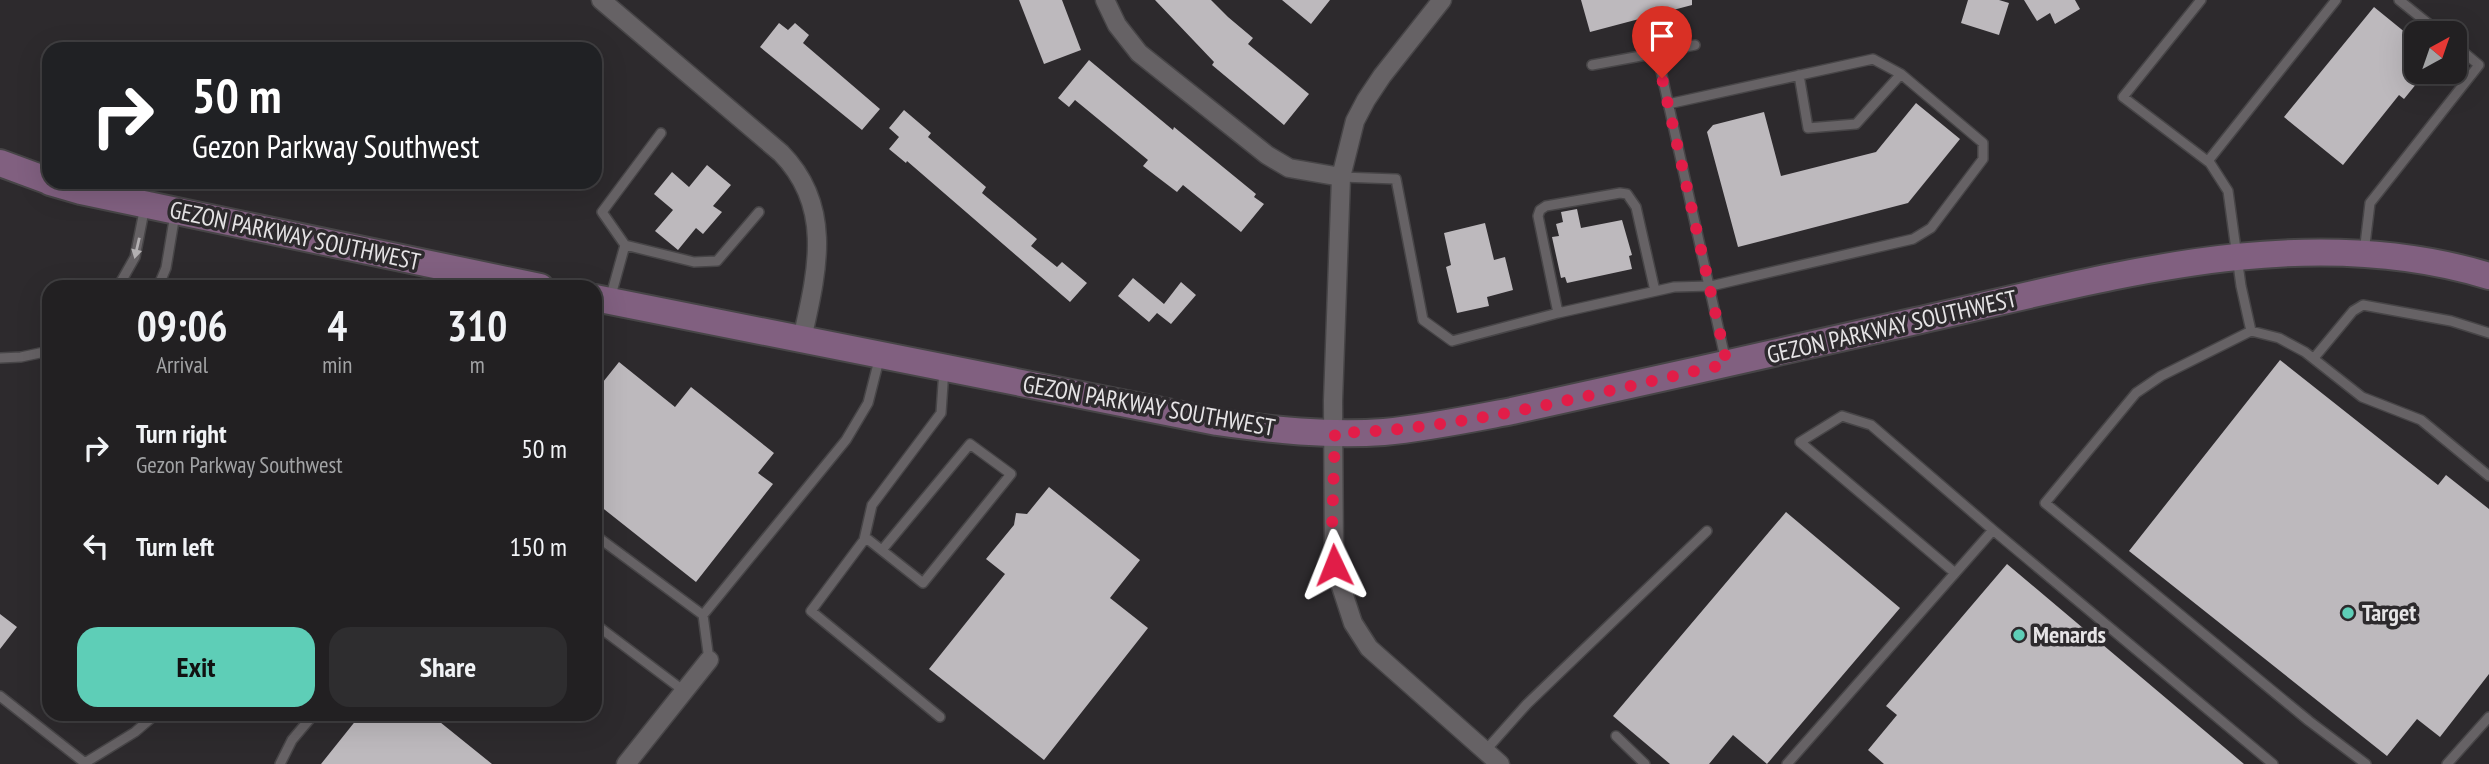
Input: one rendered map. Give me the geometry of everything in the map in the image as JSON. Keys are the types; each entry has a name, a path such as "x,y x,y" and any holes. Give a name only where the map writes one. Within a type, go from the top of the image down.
{"main road":[{"name":"GEZON PARKWAY SOUTHWEST","path":"0,163 42,179"},
{"name":"GEZON PARKWAY SOUTHWEST","path":"80,189 456,278"},
{"name":"GEZON PARKWAY SOUTHWEST","path":"602,300 1217,422 1260,429 1335,433 1382,432 1449,423 2111,278 2237,257 2302,252 2364,255 2440,264 2489,276"}],"street":[{"path":"1105,0 1117,25 1139,53 1267,155 1289,168 1341,177"},
{"path":"1441,0 1366,100 1355,121 1341,177 1334,401 1334,565 1353,623 1369,648 1500,764"},
{"path":"610,3 781,153 804,182 814,209 817,236 814,284 802,339"},
{"path":"626,764 709,660"}],"lane":[{"path":"2201,0 2123,97 2208,161 2228,191 2251,331"},
{"path":"2208,161 2336,0"},
{"path":"2399,0 2425,21"},
{"path":"1592,65 1695,45"},
{"path":"1657,53 1727,364"},
{"path":"2468,56 2479,65 2468,79"},
{"path":"1341,177 1396,179 1423,320 1452,341 1655,291 1674,287 1711,286 1913,239 1931,228 1983,159 1983,143 1901,74 1873,58 1668,104"},
{"path":"1799,75 1808,128 1856,124 1901,74"},
{"path":"2364,255 2370,203 2464,84"},
{"path":"661,133 602,212 625,245 694,262 717,261 759,212"},
{"path":"1558,313 1538,216 1540,210 1546,206 1620,193 1628,194 1636,207 1655,291"},
{"path":"121,280 135,257 145,204"},
{"path":"162,280 176,211"},
{"path":"602,300 625,245"},
{"path":"2314,358 2353,311 2363,305 2451,321 2489,333"},
{"path":"2366,764 2309,721 2045,503 2136,393 2161,376 2251,331 2278,338 2314,358 2362,397 2421,420 2489,476"},
{"path":"0,358 42,352"},
{"path":"703,615 846,440 868,402 881,355"},
{"path":"940,717 811,611 865,537 872,505 941,413 944,367"},
{"path":"1955,573 1800,442 1842,416 1871,425 2273,764"},
{"path":"865,537 923,583 1011,474 970,444 882,550"},
{"path":"1787,764 1993,530"},
{"path":"1485,751 1527,704 1707,531"},
{"path":"602,540 703,615 709,660"},
{"path":"602,629 684,691"},
{"path":"0,696 84,764 148,721"},
{"path":"2447,764 2489,717"},
{"path":"280,764 292,740 308,721"},
{"path":"1616,736 1645,764"}],"building":[{"path":"1019,0 1062,0 1081,50 1044,64"},
{"path":"1155,0 1211,0 1253,38 1248,44 1309,94 1284,125 1212,65 1214,62"},
{"path":"1282,0 1330,0 1311,24"},
{"path":"1581,0 1692,0 1692,5 1590,32"},
{"path":"1968,0 1999,0 2009,3 1999,35 1961,23"},
{"path":"2024,0 2075,0 2080,9 2055,24 2050,13 2037,21"},
{"path":"2374,7 2404,31 2404,84 2416,84 2404,99 2399,95 2343,165 2284,117"},
{"path":"779,23 788,30 795,23 809,35 803,43 880,109 862,130 760,47"},
{"path":"1089,60 1256,194 1254,197 1264,204 1241,232 1183,185 1177,192 1143,166 1148,160 1075,100 1069,107 1058,98"},
{"path":"1916,103 1960,139 1908,203 1738,247 1707,132 1713,125 1764,112 1781,176 1876,152"},
{"path":"904,110 931,133 928,137 986,187 982,193 1037,239 1031,246 1057,267 1062,262 1087,283 1070,302 907,161 906,163 889,149 899,137 889,128"},
{"path":"707,165 731,185 713,206 722,212 703,234 696,228 678,250 655,231 673,210 654,194 672,172 689,187"},
{"path":"1577,209 1581,228 1622,220 1632,255 1629,256 1632,269 1567,283 1565,277 1561,278 1552,237 1559,236 1556,224 1563,222 1561,212"},
{"path":"1485,223 1494,260 1505,257 1513,290 1487,297 1489,306 1457,313 1446,267 1451,265 1444,233"},
{"path":"1133,278 1164,304 1181,282 1196,295 1171,324 1157,313 1149,322 1118,296"},
{"name":"Target","path":"2280,360 2438,485 2446,475 2489,509 2489,674 2440,737 2417,719 2387,756 2129,551"},
{"path":"619,362 675,407 691,387 774,453 758,473 773,484 696,582 602,508 602,383"},
{"path":"1049,487 1140,560 1110,598 1148,628 1044,760 929,669 1005,574 986,559 1014,525 1016,513 1027,514"},
{"path":"1786,512 1900,608 1767,764 1733,735 1709,764 1670,764 1613,716"},
{"name":"Menards","path":"2007,564 2244,764 1884,764 1868,750 1897,715 1886,706"},
{"path":"0,614 17,627 0,649"},
{"path":"355,721 439,721 492,764 321,764"}],"place":[{"name":"Target","path":"2348,613"},
{"name":"Menards","path":"2019,635"}],"route":[{"path":"1334,565 1332,528 1335,433 1382,432 1449,423 1727,364 1662,78"}]}
